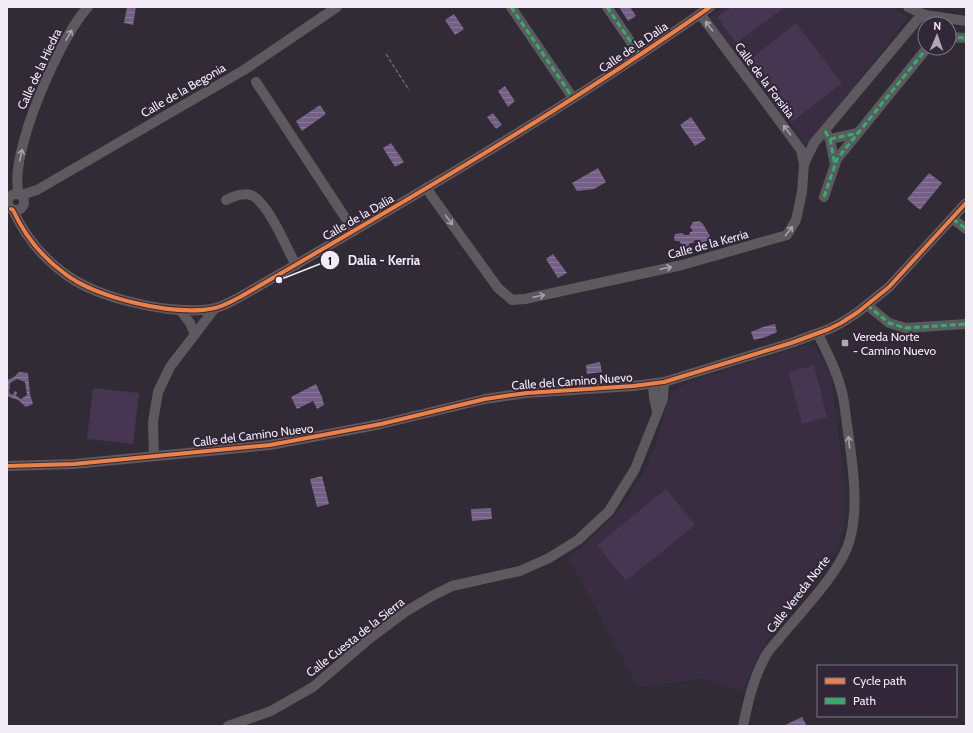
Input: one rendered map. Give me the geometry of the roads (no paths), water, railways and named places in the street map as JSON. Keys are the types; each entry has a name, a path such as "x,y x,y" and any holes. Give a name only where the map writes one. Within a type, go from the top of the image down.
{"street":[{"name":"Calle de la Hiedra","path":"21,197 17,184 18,166 32,113 45,82 69,34 88,7"},
{"name":"Calle de la Begonia","path":"21,197 37,190 244,70 337,7"},
{"path":"511,7 573,98"},
{"path":"606,7 639,54"},
{"name":"Calle de la Dalia","path":"9,207 31,240 52,263 64,274 94,290 116,298 180,310 215,308 240,297 426,188 573,98 710,7"},
{"path":"908,7 925,14 966,21"},
{"name":"Calle de la Forsitia","path":"700,14 801,150 804,164"},
{"name":"Calle de la Kerria","path":"426,188 498,288 512,300 525,299 682,265 787,235 796,220 802,192 804,164 814,143 828,135 918,19 925,14"},
{"path":"824,197 837,159 921,56"},
{"path":"256,82 354,231"},
{"path":"835,164 828,135 858,134"},
{"path":"14,194 21,197 21,208 17,210 9,207 8,199 11,195 14,194"},
{"path":"226,200 246,194 252,196 260,202 274,222 296,264"},
{"name":"Calle del Camino Nuevo","path":"7,466 74,464 270,445 352,430 485,399 528,393 664,382 756,355 818,334 841,323 889,287 966,204"},
{"path":"952,219 966,229"},
{"path":"867,304 889,323 906,328 966,324"},
{"path":"154,456 153,422 158,392 170,367 215,308"},
{"path":"180,310 190,323 195,334"},
{"name":"Calle Vereda Norte","path":"743,726 749,694 766,656 830,577 842,558 850,539 854,500 853,481 842,389 834,367 818,334"},
{"name":"Calle Cuesta de la Sierra","path":"228,726 271,711 313,687 381,630 405,612 432,596 452,586 520,571 549,558 578,540 609,511 635,469 662,399 664,382"},
{"path":"653,384 657,411"}],"place":[{"name":"Dalia - Kerria","path":"279,280"},
{"name":"Vereda Norte - Camino Nuevo","path":"845,343"}]}
